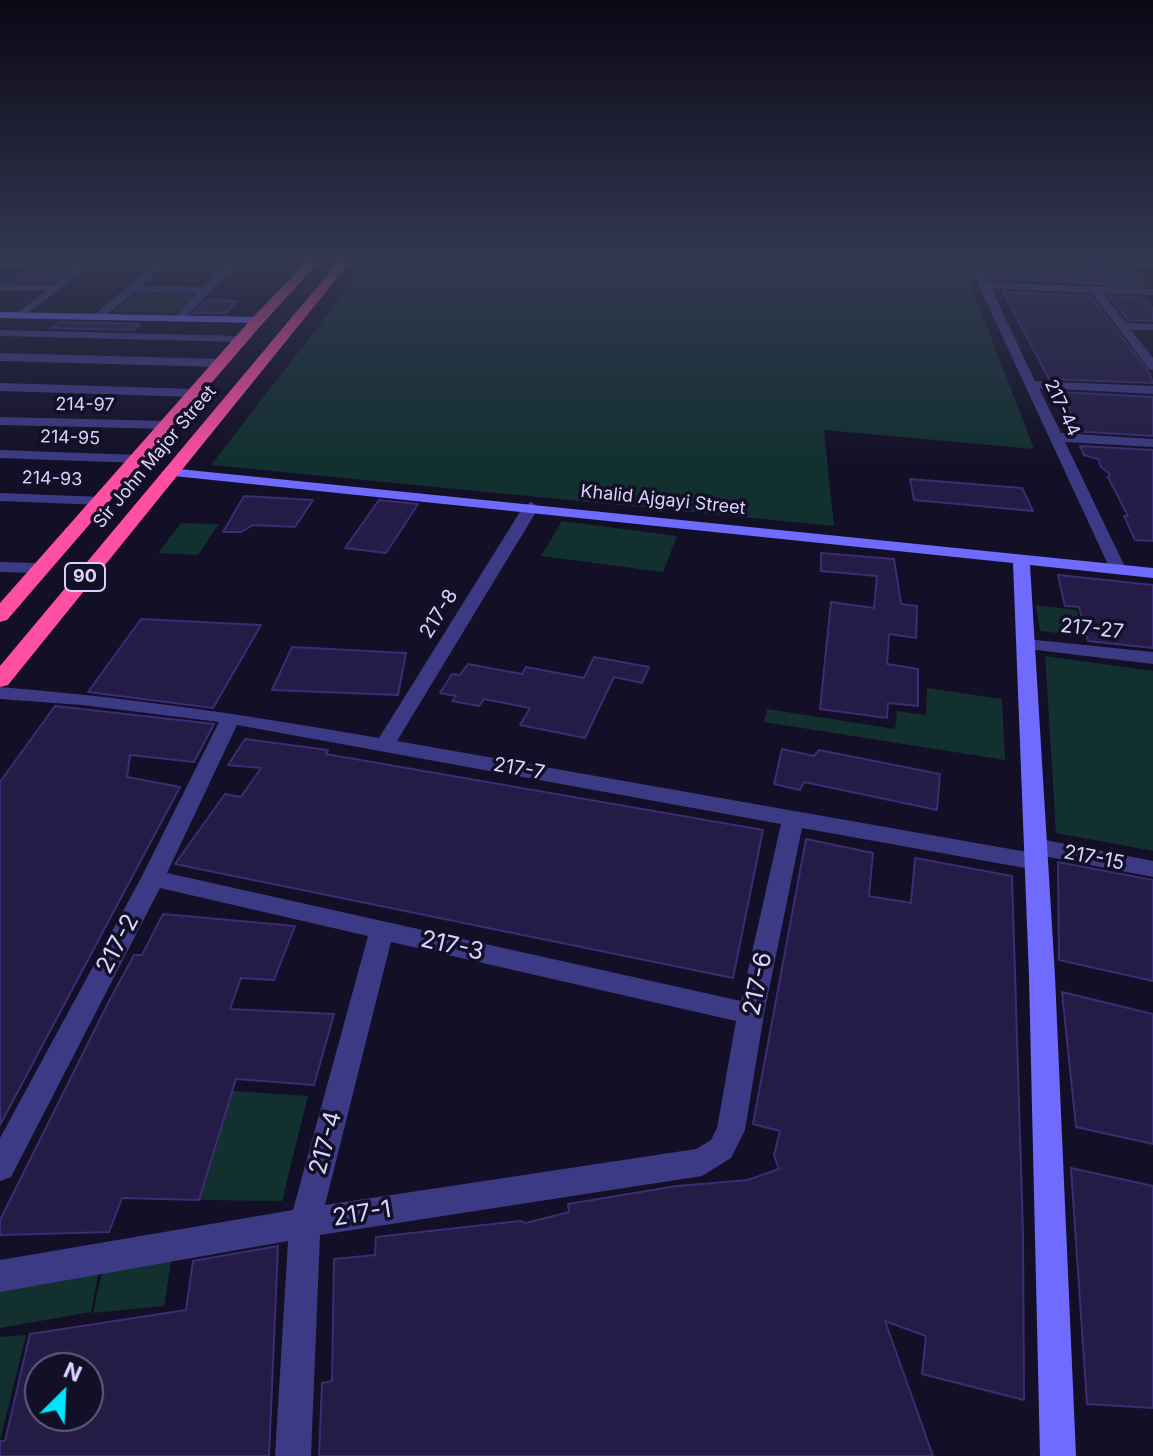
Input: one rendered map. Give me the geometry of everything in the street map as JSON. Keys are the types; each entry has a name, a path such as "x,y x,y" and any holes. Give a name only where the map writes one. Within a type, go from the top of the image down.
{"highway":[{"name":"Sir John Major Street","path":"0,616 250,330"},
{"name":"Sir John Major Street","path":"0,680 287,330"}],"street":[{"path":"3,360 45,330"},
{"path":"96,370 138,330"},
{"name":"217-44","path":"1005,330 1118,569"},
{"path":"1127,330 1153,366"},
{"path":"0,333 242,339"},
{"path":"3,360 221,363"},
{"path":"75,389 86,380"},
{"path":"1031,384 1153,390"},
{"path":"0,387 196,393"},
{"name":"214-97","path":"0,421 12,441 169,425"},
{"path":"1055,437 1153,443"},
{"name":"214-95","path":"12,441 139,459"},
{"name":"Khalid Ajgayi Street","path":"169,472 1153,573"},
{"name":"214-93","path":"0,497 102,501"},
{"name":"217-8","path":"385,745 531,507"},
{"path":"1021,558 1043,991 1058,1456"},
{"path":"0,567 39,568"},
{"name":"217-27","path":"1026,644 1153,658"},
{"name":"217-7","path":"0,693 82,699 231,718 793,818 1036,854"},
{"name":"217-2","path":"0,1167 153,878 231,718"},
{"name":"217-6","path":"721,1149 731,1130 751,1014 793,818"},
{"name":"217-15","path":"1036,854 1153,869"},
{"name":"217-3","path":"153,878 751,1014"},
{"name":"217-4","path":"293,1456 305,1223 382,930"},
{"name":"217-1","path":"0,1276 305,1223 702,1162 721,1149"}],"green space":[{"path":"315,330 988,330 1034,449 824,430 834,526 211,465"},
{"path":"562,521 677,536 663,572 541,556"},
{"path":"181,523 219,524 198,555 158,553"},
{"path":"1036,605 1077,610 1082,636 1040,631"},
{"path":"1045,656 1153,671 1153,851 1056,833"},
{"path":"927,688 1002,699 1005,760 764,722 767,709 895,729 897,711 926,715"},
{"path":"233,1091 308,1096 282,1201 199,1200"},
{"path":"172,1256 164,1306 93,1313 104,1263"},
{"path":"100,1264 91,1312 0,1328 0,1281"},
{"path":"26,1335 1,1437 0,1437 0,1337"}],"building":[{"path":"1023,330 1116,330 1149,372 1153,383 1049,379"},
{"path":"1058,392 1153,397 1153,436 1072,431 1065,416 1073,417"},
{"path":"1080,446 1153,450 1153,541 1135,540 1124,516 1128,516 1108,477 1110,474 1101,467 1098,459 1084,455"},
{"path":"910,479 1022,488 1033,511 914,500"},
{"path":"244,496 313,500 295,527 253,525 241,532 223,532"},
{"path":"379,500 418,504 386,553 345,548"},
{"path":"821,553 894,559 901,604 917,606 916,638 889,634 887,664 918,669 918,706 888,703 887,718 820,709 831,602 874,608 877,576 821,571"},
{"path":"1058,575 1153,585 1153,648 1088,641 1079,607 1065,606"},
{"path":"141,619 261,625 213,708 88,692"},
{"path":"292,647 406,653 398,695 272,690"},
{"path":"594,657 649,667 642,683 614,677 585,738 520,725 530,708 484,699 479,706 452,701 456,696 440,693 452,674 460,675 468,664 522,674 526,667 584,678"},
{"path":"55,706 214,724 194,762 130,755 127,777 180,787 0,1125 0,782"},
{"path":"245,739 328,750 326,754 763,830 733,978 175,864 225,794 241,797 261,768 228,765"},
{"path":"782,749 814,756 819,750 940,774 937,810 804,782 800,790 774,784"},
{"path":"806,839 873,853 869,896 911,903 915,858 1012,876 1023,1234 1024,1400 922,1374 926,1336 885,1321 933,1456 319,1456 322,1383 332,1381 334,1259 375,1255 376,1237 520,1221 526,1223 569,1212 568,1204 677,1186 748,1180 779,1169 774,1155 780,1131 753,1124"},
{"path":"1058,862 1153,880 1153,981 1059,960"},
{"path":"163,914 295,926 274,980 241,978 230,1009 334,1014 314,1085 236,1079 199,1200 122,1198 109,1232 0,1235 0,1220 107,1005 134,955 142,955"},
{"path":"1062,992 1153,1014 1153,1144 1076,1127"},
{"path":"1071,1168 1153,1186 1153,1408 1087,1404"},
{"path":"278,1246 269,1456 0,1456 0,1441 5,1441 24,1360 24,1432 104,1432 104,1352 26,1352 30,1334 186,1310 193,1261"}]}
